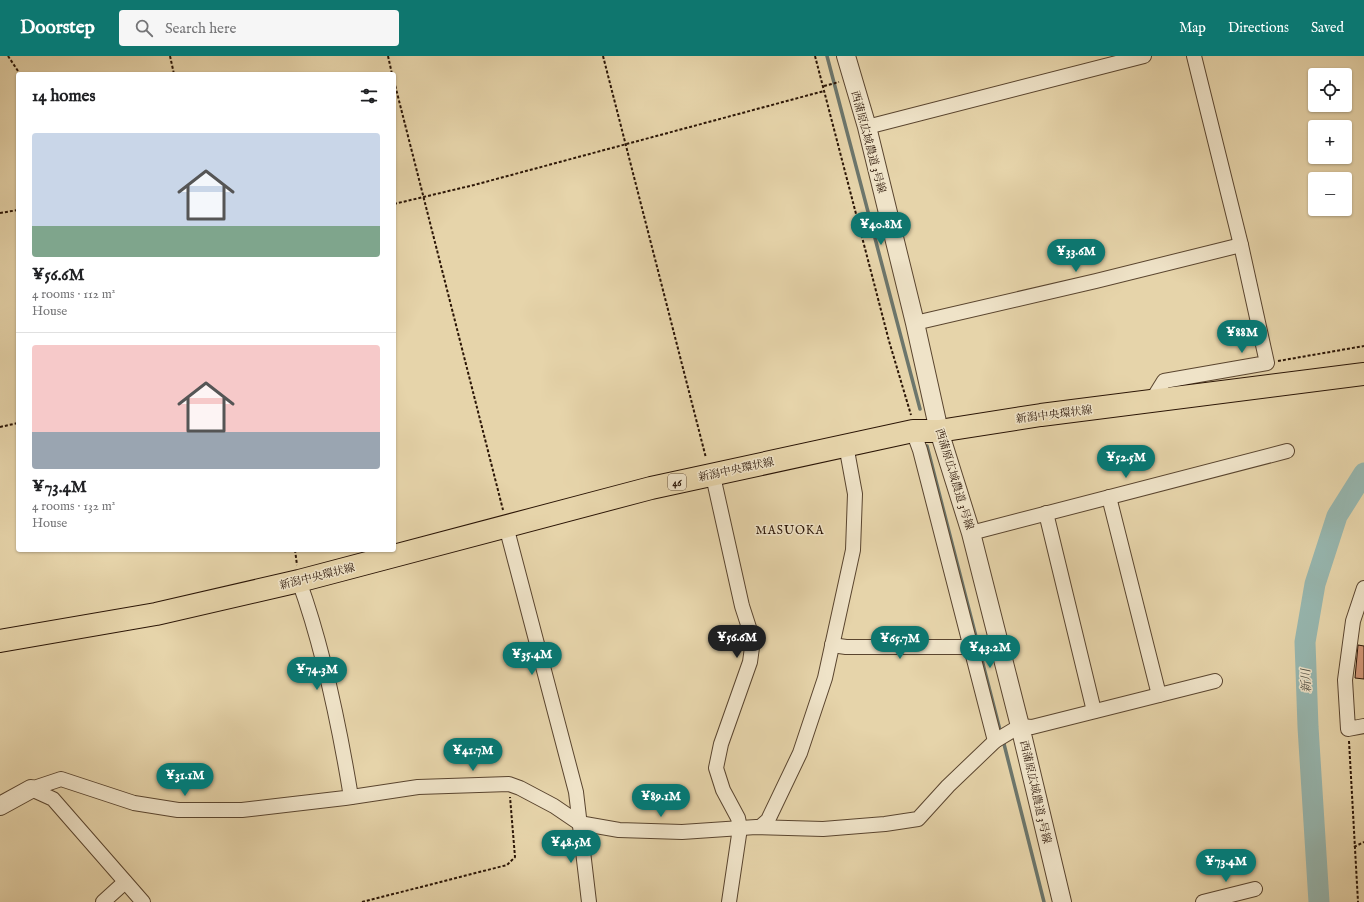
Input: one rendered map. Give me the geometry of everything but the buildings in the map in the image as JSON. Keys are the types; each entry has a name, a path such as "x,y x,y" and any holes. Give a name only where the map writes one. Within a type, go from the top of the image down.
{"main road":[{"name":"新潟中央環状線","path":"0,641 156,614 299,581 651,488 913,431 939,431 1041,415 1364,374"}],"street":[{"name":"西蒲原広域農道 3号線","path":"846,56 867,128 915,323 939,431 971,532 1020,726 1062,902"},
{"path":"867,128 1144,56"},
{"path":"1151,402 1164,381 1267,363 1241,245 1194,56"},
{"path":"915,323 1096,281 1241,245"},
{"path":"913,431 920,450 995,741"},
{"path":"760,827 768,820 800,752 825,678 853,550 855,494 846,445"},
{"path":"971,532 1287,451"},
{"path":"710,475 715,485 742,606 753,640 750,662 721,744 716,768 723,790 738,818 740,828 729,902"},
{"path":"1110,497 1159,695"},
{"path":"1046,513 1094,711"},
{"path":"506,526 576,792 589,902"},
{"path":"299,581 311,614 328,682 351,797"},
{"path":"1364,588 1353,621 1345,680 1348,730 1364,726"},
{"path":"832,645 846,647 970,647"},
{"path":"0,806 31,789 61,779 134,803 178,810 242,810 351,797 418,787 509,784 520,788 554,806 579,823 619,830 682,832 760,827 823,829 885,824 918,818 948,786 995,741 1020,726 1032,728 1215,681"},
{"path":"31,789 53,799 143,902"},
{"path":"103,902 125,882"},
{"path":"1203,902 1255,889"}],"path":[{"path":"8,56 19,72"},
{"path":"170,56 174,72"},
{"path":"388,56 392,72"},
{"path":"603,56 710,475"},
{"path":"815,56 889,341 911,412 913,431"},
{"path":"824,86 843,80"},
{"path":"396,89 506,526"},
{"path":"396,203 474,185 824,92"},
{"path":"0,213 16,210"},
{"path":"1267,363 1364,346"},
{"path":"0,427 16,423"},
{"path":"1348,730 1358,902"},
{"path":"362,902 507,865 515,858 509,784"},
{"path":"1354,847 1364,842"}],"waterway":[{"path":"827,56 920,409"},
{"path":"927,446 1001,734"},
{"name":"新川","path":"1319,902 1308,727 1305,642 1315,584 1337,516 1364,473"},
{"path":"1003,740 1044,902"}],"district":[{"name":"MASUOKA","path":"790,530"}]}
